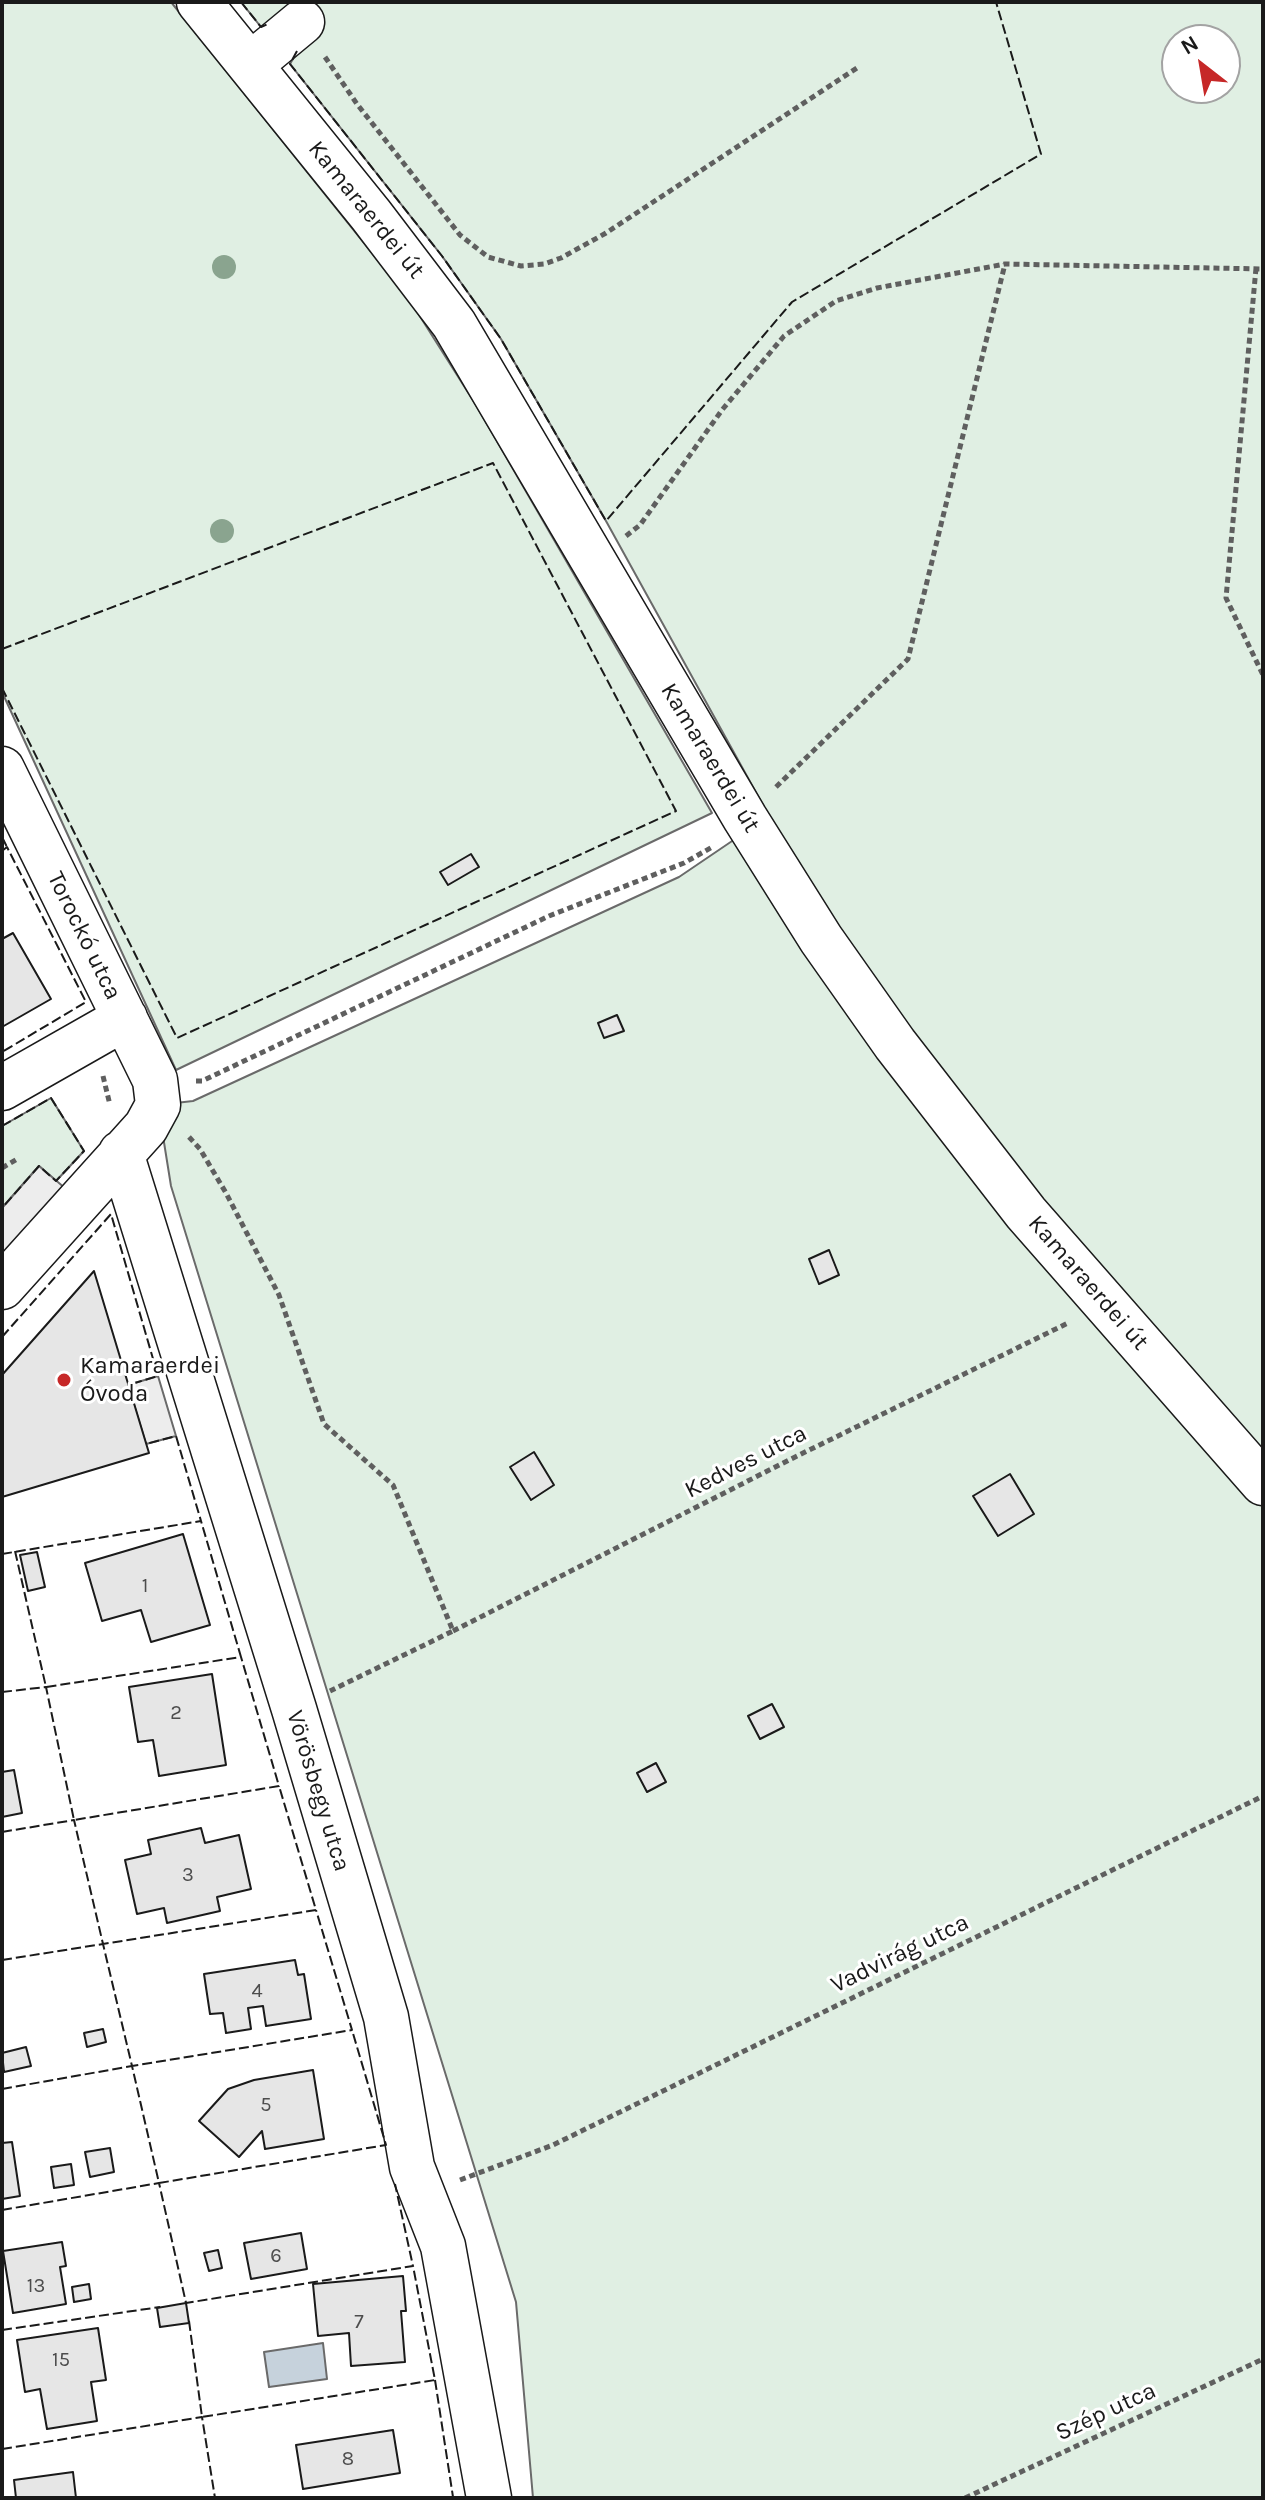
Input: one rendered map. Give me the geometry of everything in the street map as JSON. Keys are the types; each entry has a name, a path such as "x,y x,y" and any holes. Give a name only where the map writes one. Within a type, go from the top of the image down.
{"street":[{"name":"Kamaraerdei út","path":"199,2 454,324 745,818 821,939 895,1044 1026,1213 1263,1483"},
{"path":"250,65 302,22"},
{"name":"Torockó utca","path":"2,769 109,1028 156,1092"},
{"path":"2,1088 109,1028"},
{"path":"2,1287 146,1127 156,1092"},
{"name":"Vörösbegy utca","path":"121,1153 386,2017 412,2167 443,2246 489,2498"}],"path":[{"path":"302,22 357,104 460,235 488,257 521,266 544,264 561,258 606,233 860,66"},
{"path":"594,561 640,525 722,410 784,336 836,301 877,288 1005,264 1260,268 1226,598 1263,675"},
{"path":"745,818 908,659 1005,264"},
{"path":"453,1631 393,1485 324,1424 279,1295 200,1149 156,1092 202,1081 549,916 684,863"},
{"path":"109,1028 121,1153"},
{"path":"2,1168 19,1158"},
{"name":"Kedves utca","path":"294,1709 1056,1329"},
{"name":"Vadvirág utca","path":"421,2194 553,2145 1263,1796"},
{"name":"Szép utca","path":"965,2498 1263,2359"}],"green space":[{"path":"2,2 171,2 409,299 476,405 712,813 176,1070 2,692"},
{"path":"241,2 1263,2 1263,2498 533,2498 516,2302 171,1186 158,1105 193,1101 679,877 769,816 501,339 442,256 290,64 305,38 261,27"},
{"path":"51,1098 84,1151 56,1181 39,1166 2,1208 2,1126"}],"shaded area":[{"path":"39,1166 79,1200 2,1287 2,1208"},
{"path":"158,1376 176,1436 146,1444 128,1385"},
{"path":"323,2343 327,2379 269,2387 264,2352"}],"building":[{"path":"471,854 479,867 448,885 440,872"},
{"path":"13,933 51,999 2,1027 2,939"},
{"path":"617,1015 624,1031 604,1038 598,1023"},
{"path":"829,1250 839,1275 819,1284 809,1259"},
{"name":"Kamaraerdei Óvoda","path":"94,1271 149,1453 2,1497 2,1375"},
{"path":"534,1452 554,1485 531,1500 510,1467"},
{"path":"1010,1474 1034,1514 998,1536 973,1496"},
{"path":"183,1534 210,1625 151,1642 141,1610 102,1621 85,1563"},
{"path":"37,1552 45,1587 28,1591 20,1555"},
{"path":"212,1674 226,1765 159,1776 153,1740 138,1742 129,1687"},
{"path":"772,1704 784,1727 760,1739 748,1716"},
{"path":"656,1763 666,1782 647,1792 637,1773"},
{"path":"14,1770 22,1813 2,1817 2,1772"},
{"path":"201,1828 205,1843 239,1835 251,1889 217,1897 220,1911 167,1923 164,1908 137,1914 125,1860 151,1854 148,1840"},
{"path":"295,1960 298,1975 304,1974 311,2019 266,2026 263,2006 248,2008 251,2029 226,2033 223,2013 210,2014 204,1974"},
{"path":"103,2029 106,2042 87,2047 84,2033"},
{"path":"26,2047 31,2066 4,2072 2,2053"},
{"path":"313,2070 324,2139 265,2149 262,2131 239,2157 199,2121 228,2089 254,2080"},
{"path":"12,2142 20,2196 2,2199 2,2143"},
{"path":"110,2148 114,2172 90,2177 85,2152"},
{"path":"71,2164 74,2185 54,2188 51,2167"},
{"path":"301,2233 307,2269 251,2279 244,2243"},
{"path":"62,2242 66,2266 60,2267 66,2304 13,2313 3,2251"},
{"path":"218,2250 222,2268 209,2271 204,2253"},
{"path":"403,2276 406,2311 401,2311 405,2362 351,2366 349,2333 318,2336 313,2284"},
{"path":"89,2284 91,2299 74,2302 72,2287"},
{"path":"186,2303 189,2323 160,2327 157,2308"},
{"path":"98,2328 106,2380 91,2382 97,2421 47,2429 40,2389 25,2392 17,2340"},
{"path":"393,2430 400,2473 303,2489 296,2445"},
{"path":"73,2472 76,2498 16,2498 14,2480"}],"fence":[{"path":"241,2 261,27 268,24"},
{"path":"297,51 290,64 442,256 501,339 606,521 792,302 1041,154 996,2"},
{"path":"2,649 493,463 676,811 177,1038 2,688"},
{"path":"2,837 7,847"},
{"path":"2,851 7,847 86,1002 2,1052"},
{"path":"2,1126 51,1098 84,1151 56,1181 39,1166 2,1208"},
{"path":"2,1337 111,1214 158,1376 128,1385"},
{"path":"2,1554 201,1521 176,1436 146,1444"},
{"path":"15,1551 46,1687 241,1657 201,1521"},
{"path":"2,1692 46,1687 74,1820 279,1786 241,1657"},
{"path":"2,1832 74,1820 103,1944 316,1910 279,1786"},
{"path":"2,1960 103,1944 132,2066 352,2030 316,1910"},
{"path":"2,2089 132,2066 159,2183 386,2145 352,2030"},
{"path":"2,2210 159,2183 186,2303 413,2266 395,2184"},
{"path":"189,2321 202,2417 435,2380 413,2266"},
{"path":"2,2330 160,2307"},
{"path":"435,2380 453,2497 444,2498"},
{"path":"2,2449 202,2417 215,2498"}],"place":[{"name":"Kamaraerdei Óvoda","path":"64,1380"}]}
